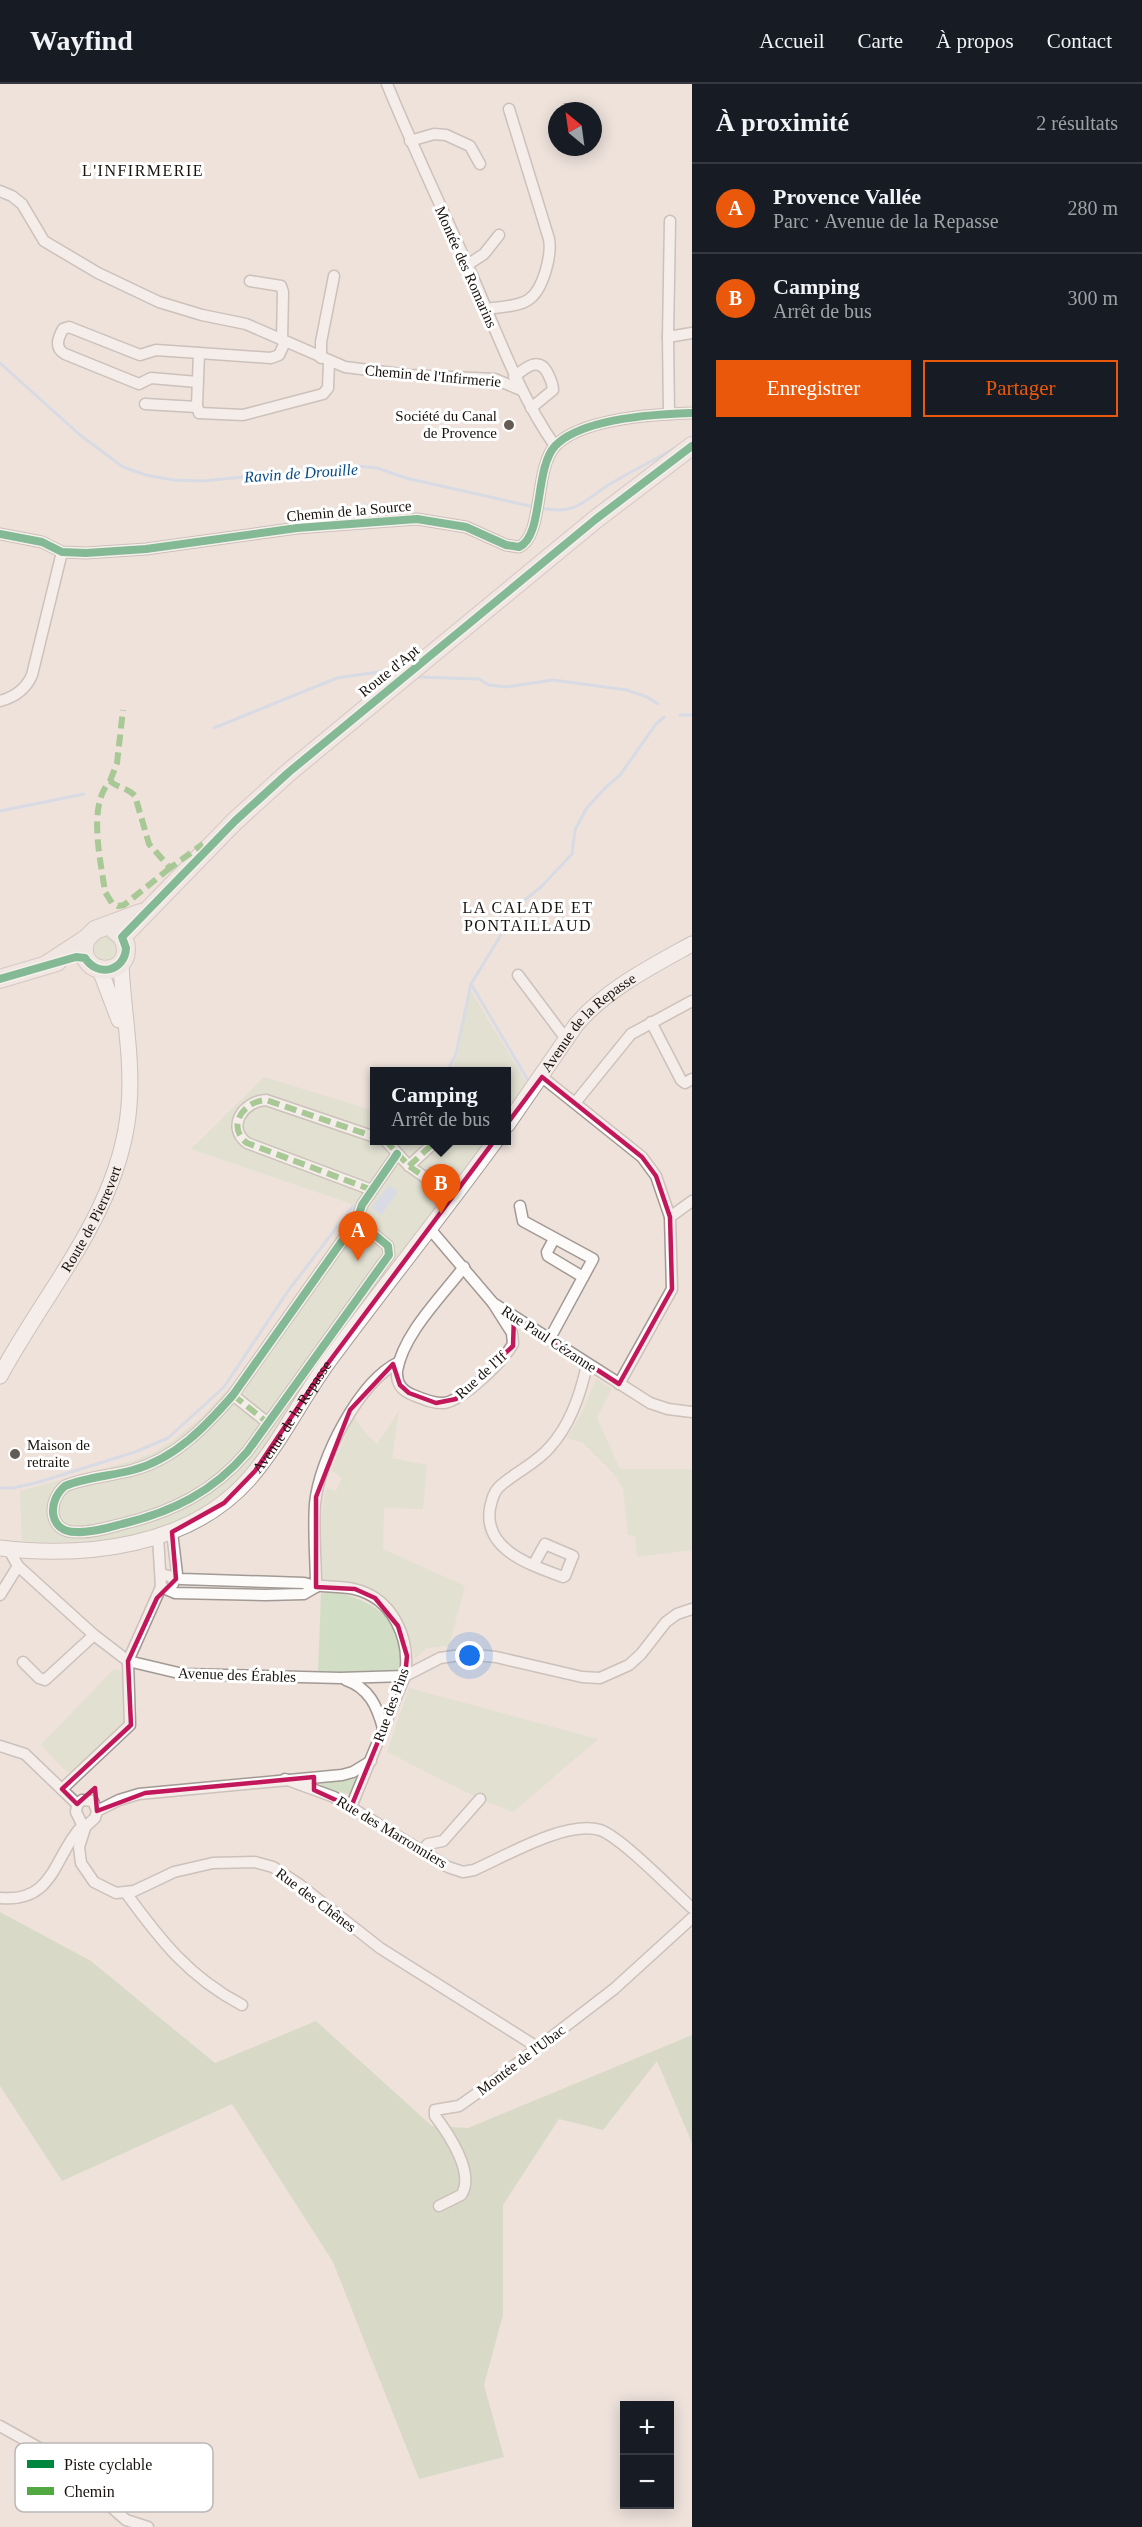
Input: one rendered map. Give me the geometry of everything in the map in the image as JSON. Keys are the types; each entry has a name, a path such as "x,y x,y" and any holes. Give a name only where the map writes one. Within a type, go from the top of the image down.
{"main road":[{"name":"Route d'Apt","path":"122,937 235,821 289,772 596,519 686,450"},
{"name":"Route d'Apt","path":"102,928 149,910"},
{"path":"46,965 102,928 113,930 125,942 126,954 121,964 115,968 100,970 94,968 86,958 84,945 86,939"},
{"path":"0,979 76,957 86,958"}],"street":[{"name":"Montée des Romarins","path":"387,84 410,141 468,265 514,377 555,446"},
{"path":"486,309 524,302 531,298 549,264 551,252 509,109"},
{"path":"410,141 434,134 446,135 470,146 480,164"},
{"name":"Chemin de l'Infirmerie","path":"0,191 12,196 22,204 44,241 98,273 159,302 202,315 242,322 325,360 363,370 409,375 495,379 521,390"},
{"path":"669,414 670,221"},
{"path":"468,265 484,254 499,235"},
{"path":"199,353 197,407 202,414 243,415 320,396 328,388 321,342 334,276"},
{"path":"197,382 153,378 139,384 65,354 57,345 63,329 69,327 140,355 156,350 271,358 279,355 283,341 283,292 281,286 250,281"},
{"path":"668,337 692,333"},
{"path":"514,377 536,364 543,366 550,377 553,390 531,408"},
{"path":"145,404 197,407"},
{"path":"555,446 570,436 596,426 642,416 692,413"},
{"name":"Chemin de la Source","path":"0,534 42,542 62,552 146,549 297,528 401,518 457,525 514,547 527,542 532,531 541,483 555,446"},
{"path":"0,701 15,696 32,675 62,552"},
{"name":"Avenue de la Repasse","path":"511,1120 566,1039 592,1007 692,944"},
{"name":"Route de Pierrevert","path":"0,1376 18,1342 85,1236 111,1184 118,1162 129,1107 121,964"},
{"name":"Route de Pierrevert","path":"100,970 127,1046"},
{"path":"518,975 566,1039"},
{"path":"575,1102 631,1034 692,1001"},
{"path":"651,1022 681,1080 685,1083 692,1079"},
{"path":"542,1077 639,1153 660,1186 670,1218 672,1289 619,1384"},
{"path":"370,1135 266,1100 245,1107 237,1124 240,1136 247,1143 372,1190"},
{"path":"389,1145 409,1166 454,1197"},
{"path":"409,1166 432,1145"},
{"name":"Avenue de la Repasse","path":"4,1548 83,1549 165,1534 213,1511 248,1480 323,1370 492,1145"},
{"path":"357,1220 388,1246 390,1255 268,1423 231,1470 204,1492 179,1506 150,1517 98,1530 69,1532 57,1524 52,1511 52,1502 65,1486 135,1470 164,1456 201,1430 233,1395 357,1220 362,1205 397,1154"},
{"path":"670,1218 692,1202"},
{"path":"520,1206 522,1220 593,1259 549,1340"},
{"name":"Rue Paul Cézanne","path":"430,1229 493,1303 656,1406 692,1412"},
{"path":"554,1239 547,1252 548,1256 584,1277"},
{"path":"316,1587 316,1497 346,1416 374,1381 399,1362 410,1338 464,1267"},
{"name":"Rue de l'If","path":"399,1362 398,1382 409,1393 442,1403 461,1396 513,1344 512,1333 493,1303"},
{"path":"532,1564 507,1551 494,1536 489,1518 492,1499 501,1486 538,1459 555,1442 575,1406 587,1364"},
{"path":"233,1395 268,1423"},
{"path":"162,1592 161,1574 165,1534"},
{"path":"62,1789 130,1725 128,1661 162,1592 176,1579 165,1534"},
{"name":"Avenue des Érables","path":"4,1548 18,1566 94,1635 128,1661 183,1674 340,1678 405,1676"},
{"path":"0,1595 18,1566"},
{"name":"Rue des Pins","path":"161,1574 176,1579 304,1583 316,1587 355,1589 371,1596 383,1605 396,1621 405,1641 407,1656 405,1676 351,1807"},
{"name":"Rue des Pins","path":"162,1592 299,1595 316,1587"},
{"path":"405,1676 440,1658 467,1654 496,1657 582,1677 604,1677 629,1665 641,1654 666,1622 676,1614 692,1609"},
{"path":"22,1662 39,1678 45,1680 94,1635"},
{"path":"340,1678 361,1687 367,1693 378,1710 383,1728"},
{"path":"0,1746 23,1753 77,1803"},
{"path":"285,1779 349,1773 371,1761"},
{"path":"314,1777 314,1790"},
{"name":"Rue des Marronniers","path":"98,1811 118,1800 145,1792 285,1779 351,1807 451,1868 467,1872 563,1832 597,1829 616,1840 692,1908"},
{"path":"422,1851 428,1844 443,1841 480,1799"},
{"path":"0,1898 22,1898 37,1891 55,1870 72,1838 95,1818 98,1811 96,1804 90,1800 77,1803"},
{"path":"77,1803 76,1812 83,1828 79,1852 85,1871 102,1887 116,1893 126,1893 152,1930 175,1956 218,1993 242,2005"},
{"name":"Rue des Chênes","path":"126,1893 193,1867 237,1861 267,1864 290,1877 380,1948 537,2047"},
{"name":"Montée de l'Ubac","path":"439,2206 461,2195 465,2181 456,2150 434,2112 439,2108 463,2104 614,1989 692,1918"},
{"path":"0,2426 29,2443"},
{"path":"117,2512 126,2520 148,2527"}],"highlighted area":[{"path":"542,1077 642,1157 656,1176 670,1217 672,1289 619,1384 514,1316 513,1346 456,1399 436,1403 409,1393 400,1385 393,1364 350,1410 316,1497 316,1587 355,1589 375,1598 398,1626 407,1656 405,1676 351,1807 314,1790 314,1777 145,1793 97,1811 95,1788 77,1804 62,1789 131,1725 128,1661 157,1598 176,1579 172,1532 224,1503 255,1471 323,1370"}],"green space":[{"path":"105,936 114,940 118,949 114,958 105,962 96,958 92,949 96,940"},
{"path":"469,988 527,1084 511,1106 511,1067 452,1067 458,1055"},
{"path":"264,1077 370,1109 370,1145 483,1145 284,1415 256,1463 222,1497 197,1513 169,1525 141,1533 111,1539 22,1541 20,1491 132,1461 153,1453 202,1417 235,1381 354,1212 353,1206 349,1203 191,1149"},
{"path":"596,1379 612,1389 597,1418 620,1469 692,1469 692,1550 637,1557 635,1536 628,1535 623,1488 614,1474 583,1443 567,1438 584,1408"},
{"path":"399,1411 392,1458 427,1465 423,1509 384,1508 383,1549 465,1586 449,1646 426,1648 415,1659 404,1623 386,1600 358,1587 321,1580 320,1534 324,1500 327,1488 336,1491 342,1478 331,1470 354,1417 377,1444"},
{"path":"327,1592 361,1600 390,1621 400,1641 402,1669 397,1672 318,1672 321,1594"},
{"path":"114,1669 126,1673 126,1723 74,1771 67,1772 41,1745"},
{"path":"409,1688 598,1739 513,1812 480,1799 387,1752"},
{"path":"358,1780 351,1795 320,1786 322,1783"},
{"path":"0,1912 91,1961 215,2063 316,2021 432,2126 468,2128 692,2035 692,2143 657,2061 603,2130 559,2119 503,2205 503,2315 484,2385 504,2457 419,2479 333,2262 232,2104 62,2181 0,2086"}],"water":[{"path":"389,1185 398,1192 381,1215 371,1208"}],"waterway":[{"name":"Ravin de Drouille","path":"0,363 80,435 123,467 146,475 173,480 203,481 357,466 377,468 406,478 534,507"},
{"name":"Ravin de Drouille","path":"541,508 565,510 574,507 606,486 675,448"},
{"path":"214,728 337,678 392,670"},
{"path":"416,677 479,679 489,685 506,687 553,680 627,690 647,697 658,704"},
{"path":"680,715 692,715"},
{"path":"450,1067 456,1054 471,984 501,935 506,915 541,887 572,854 575,830 586,809 620,775 656,724 664,717"},
{"path":"0,811 84,794"},
{"path":"471,984 529,1082"},
{"path":"0,1488 13,1488 39,1482 135,1452 168,1438 224,1387 288,1291 353,1206"}],"marked path":[{"path":"110,781 117,763 123,710"},
{"path":"170,868 124,905 118,906 112,903 105,892 97,834 99,805 110,781 135,796 149,844 170,868 203,844"},
{"path":"370,1135 266,1100 250,1105 240,1116 238,1123 241,1137 247,1143 372,1190"},
{"path":"390,1145 409,1166 454,1198"},
{"path":"409,1166 432,1145"},
{"path":"233,1395 268,1423"}],"cycle path":[{"path":"0,534 42,542 62,552 86,553 146,549 297,528 417,519 466,527 506,545 519,547 527,540 532,530 544,470 548,456 555,446 583,429 620,419 692,413"},
{"path":"0,979 76,957 85,958 90,964 103,970 116,967 121,962 126,948 122,937 235,821 289,772 596,519 692,446"},
{"path":"357,1220 388,1246 389,1255 247,1452 234,1466 206,1489 158,1513 93,1531 67,1531 60,1527 55,1521 53,1507 59,1492 65,1486 133,1470 163,1458 189,1440 223,1407 357,1220 362,1205 397,1154"}],"place":[{"name":"Société du Canal de Provence","path":"509,425"},
{"name":"Camping","path":"441,1214"},
{"name":"Provence Vallée","path":"358,1261"},
{"name":"Maison de retraite","path":"15,1454"}],"district":[{"name":"L'INFIRMERIE","path":"143,170"},
{"name":"LA CALADE ET PONTAILLAUD","path":"528,916"}]}
